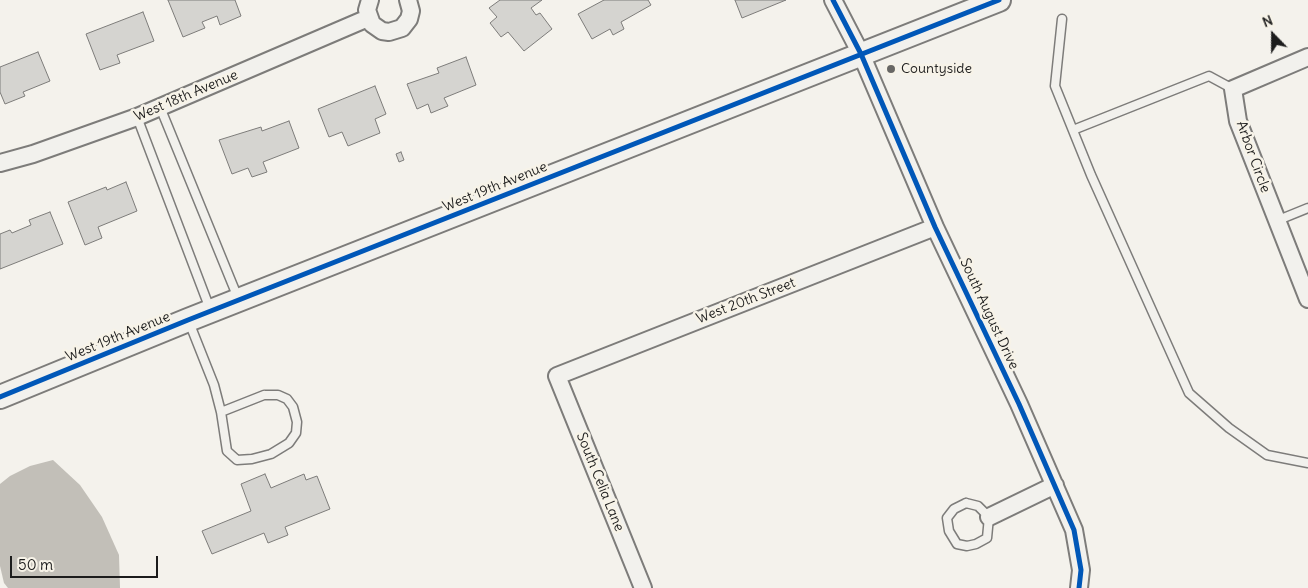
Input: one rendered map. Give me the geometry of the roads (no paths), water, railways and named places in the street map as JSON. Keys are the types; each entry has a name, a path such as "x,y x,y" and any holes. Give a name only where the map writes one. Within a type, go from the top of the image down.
{"street":[{"path":"370,0 367,10 368,18 378,29 389,32 396,32 406,25 410,19 411,11 408,0"},
{"name":"South August Drive","path":"832,0 861,54 935,227 1019,404 1074,530 1081,570 1079,588"},
{"name":"West 19th Avenue","path":"0,397 188,320 999,0"},
{"name":"West 18th Avenue","path":"0,163 33,154 137,117 368,18"},
{"path":"1233,89 1308,57"},
{"name":"Arbor Circle","path":"1233,89 1238,121 1308,299"},
{"name":"West 20th Street","path":"557,376 935,227"},
{"name":"South Celia Lane","path":"557,376 643,588"},
{"path":"989,517 1055,485"}],"lane":[{"path":"1062,19 1055,86 1091,175 1189,392 1229,428 1267,455 1308,463"},
{"path":"1073,130 1208,76 1233,89"},
{"path":"160,107 239,300"},
{"path":"137,117 211,311"},
{"path":"1276,221 1308,208"},
{"path":"188,320 214,385 221,412 227,451 237,460 252,459 271,454 289,443 296,433 297,422 293,407 287,399 278,395 264,395 221,412"},
{"path":"966,503 978,506 989,517 987,538 976,544 967,546 957,544 949,531 947,518 954,509 966,503"}],"place":[{"name":"Countyside","path":"891,69"}]}
